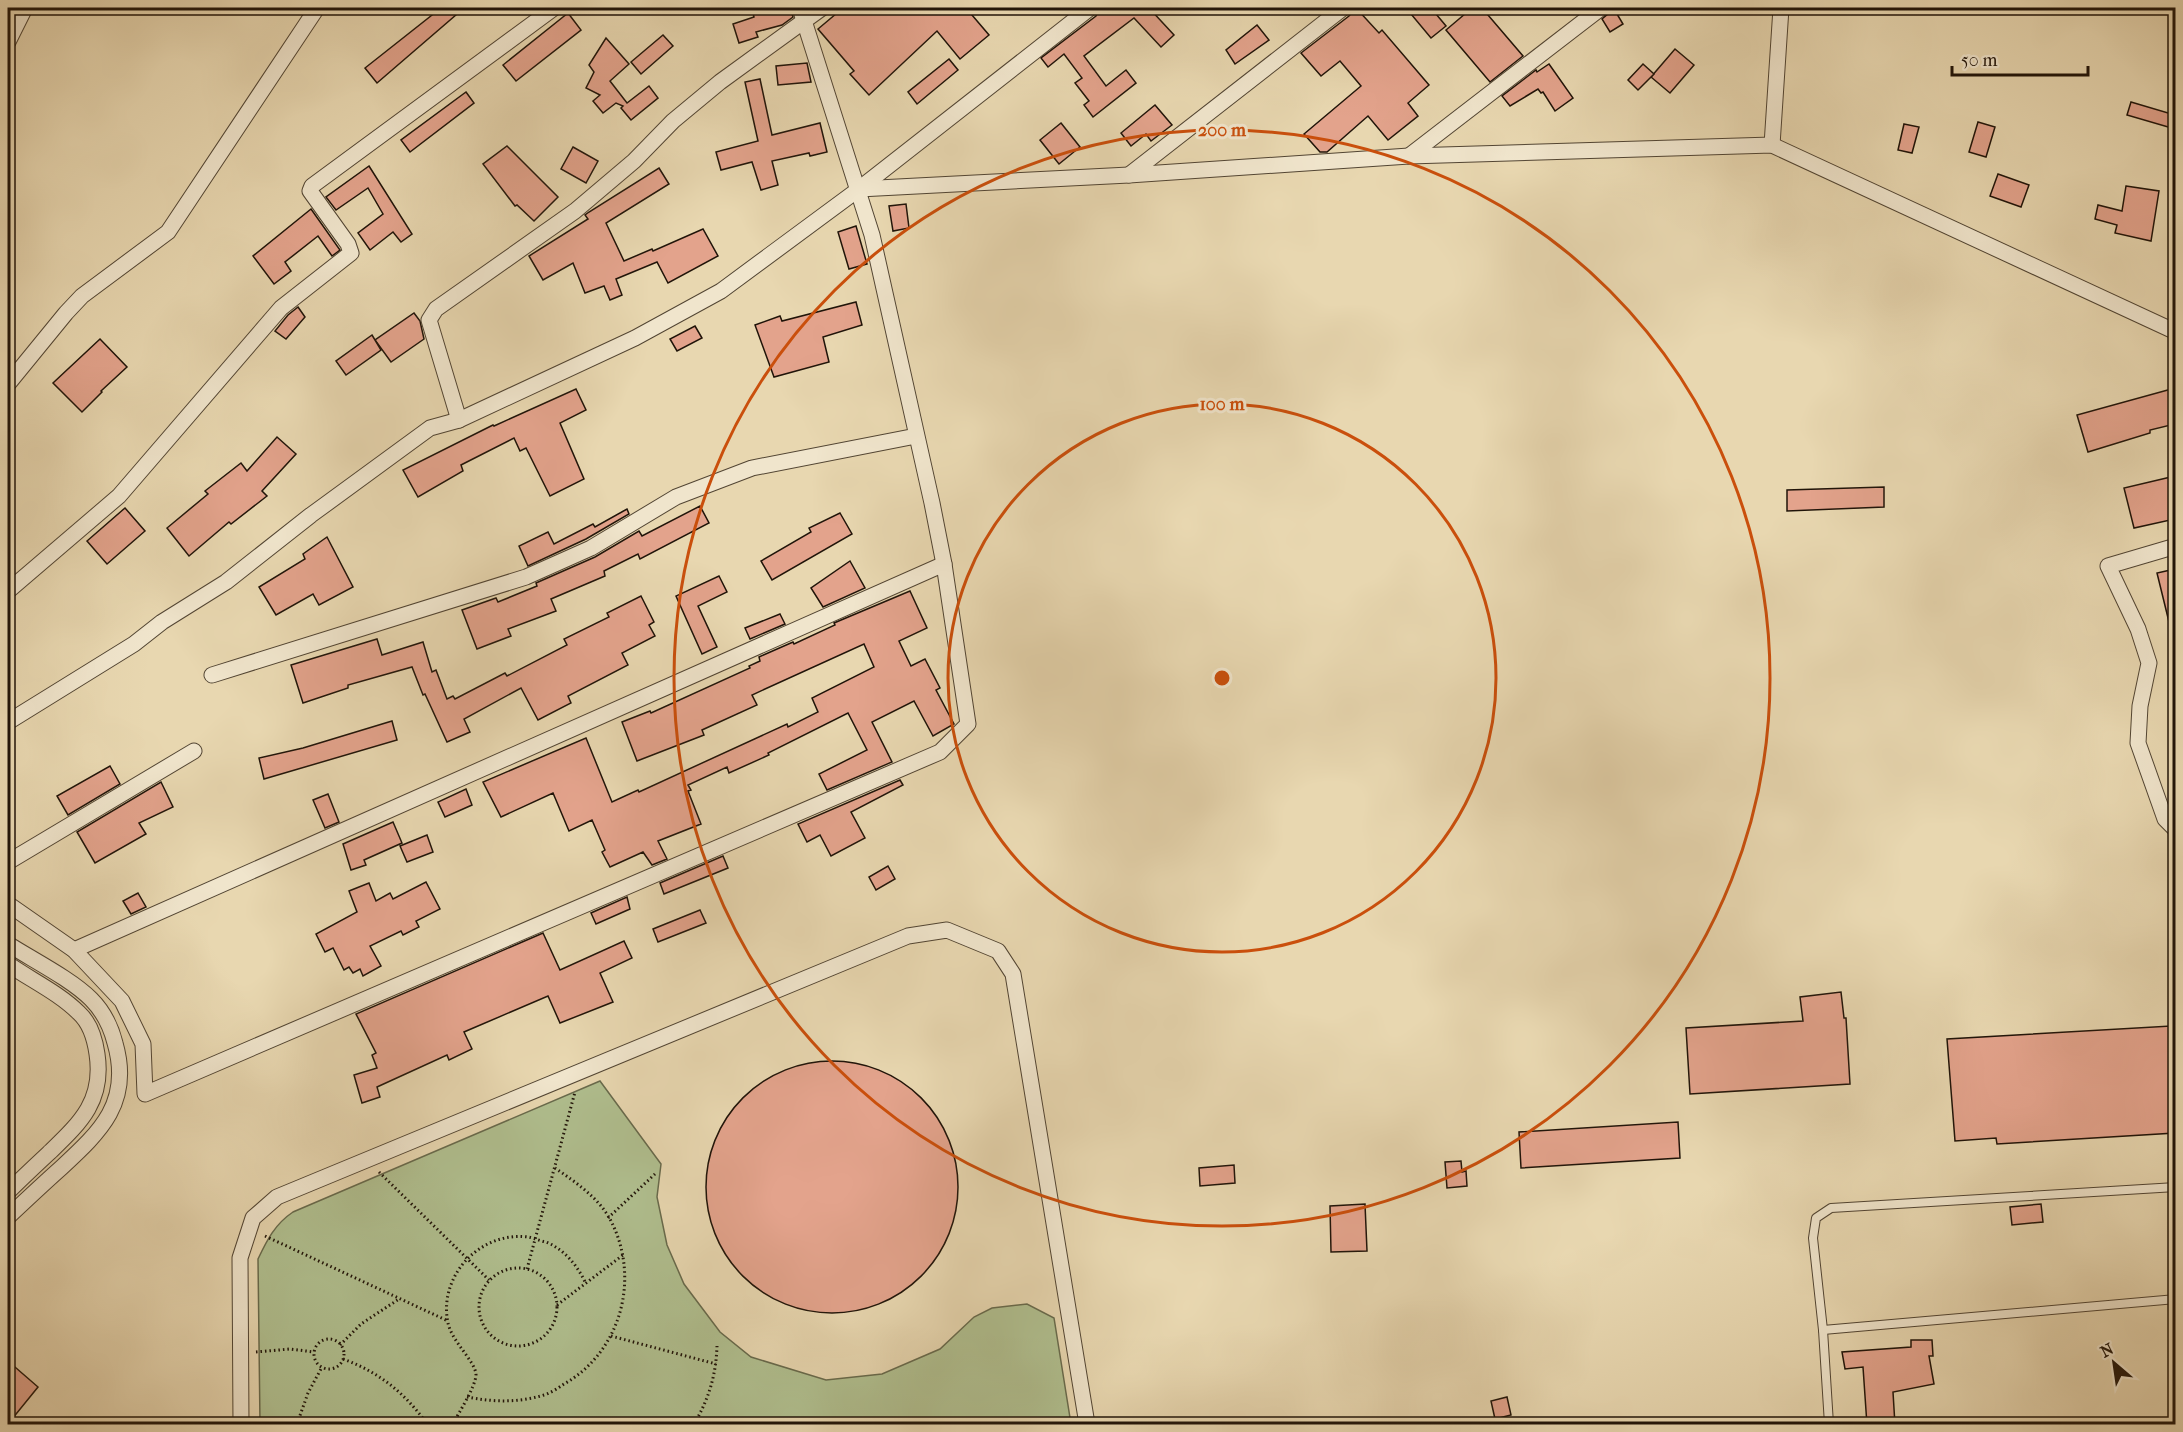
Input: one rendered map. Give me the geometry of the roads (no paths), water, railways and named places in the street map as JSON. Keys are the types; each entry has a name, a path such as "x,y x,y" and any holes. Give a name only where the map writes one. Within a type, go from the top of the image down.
{"street":[{"path":"8,42 25,8"},
{"path":"8,384 82,296 168,232 317,8"},
{"path":"8,591 119,496 281,308 351,253 348,244 310,191 312,186 554,8"},
{"path":"459,420 429,320 436,309 575,211 634,161 673,120 802,15 822,8"},
{"path":"8,722 134,644 162,622 226,582 311,515 430,428 459,420 635,338 721,291 859,189 1090,8"},
{"path":"1129,175 1343,8"},
{"path":"1409,156 1601,8"},
{"path":"1772,145 1781,8"},
{"path":"8,904 74,950 122,1001 143,1044 145,1094 940,752 968,724 944,564 872,235 802,15"},
{"path":"859,189 1129,175 1409,156 1772,145 2175,332"},
{"path":"212,675 526,577 591,548 676,497 752,468 916,436"},
{"path":"2175,546 2108,566 2138,629 2149,663 2140,706 2138,743 2165,819 2175,830"},
{"path":"74,950 944,564"},
{"path":"8,862 194,751"},
{"path":"241,1425 240,1258 252,1218 277,1197 908,936 947,930 998,951 1013,974 1087,1425"},
{"path":"8,944 91,1000 105,1017 119,1056 121,1074 118,1093 110,1115 94,1137 8,1217"},
{"path":"8,964 81,1014 96,1043 100,1074 91,1105 78,1125 8,1192"}],"lane":[{"path":"1828,1425 1813,1238 1816,1218 1831,1208 2175,1187"},
{"path":"1822,1330 2175,1299"}]}
